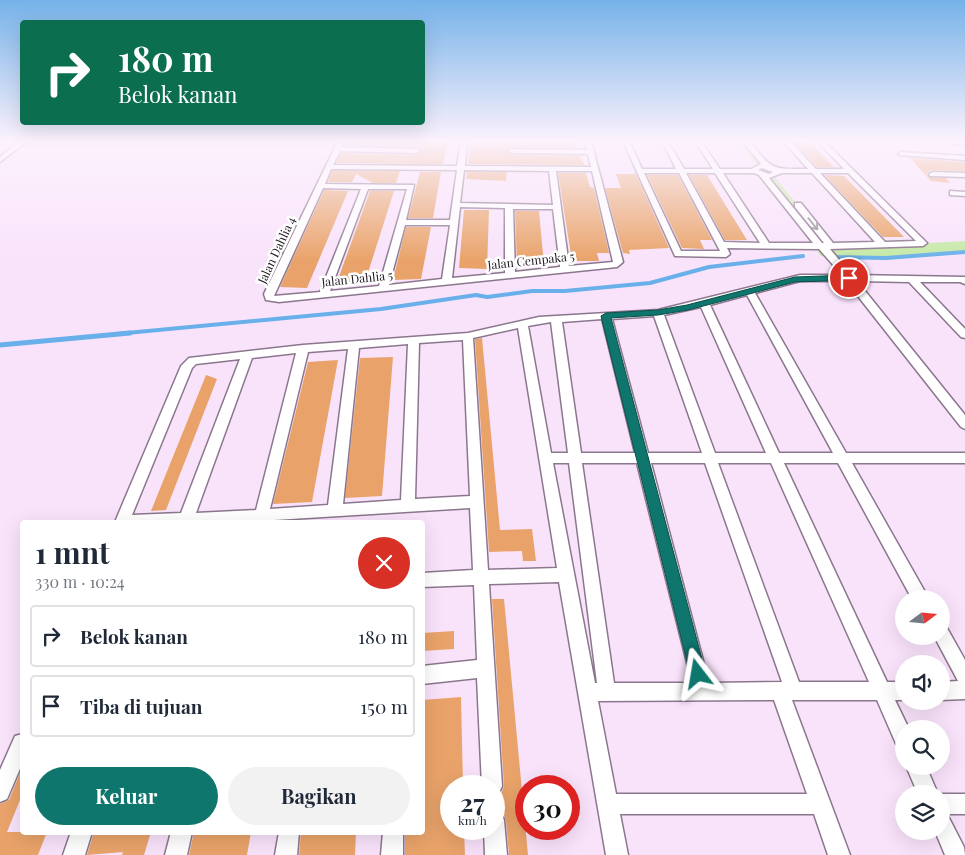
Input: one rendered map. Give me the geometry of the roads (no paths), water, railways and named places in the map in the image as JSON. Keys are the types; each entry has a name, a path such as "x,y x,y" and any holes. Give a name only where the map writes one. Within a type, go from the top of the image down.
{"street":[{"name":"Jalan Dahlia 4","path":"269,298 269,294 322,181"},
{"path":"448,281 460,181"},
{"path":"554,181 565,269"},
{"name":"Jalan Cempaka 5","path":"448,281 618,264 599,181"},
{"path":"644,181 678,254 726,254 686,181"},
{"path":"724,181 766,245"},
{"path":"767,181 825,247 965,424"},
{"path":"781,181 825,247"},
{"path":"824,181 882,244"},
{"path":"721,245 825,247 920,244 923,241 863,181"},
{"path":"320,186 411,188 383,288"},
{"path":"324,294 365,187"},
{"path":"953,193 965,194"},
{"path":"457,205 557,207"},
{"path":"509,206 510,274"},
{"path":"402,222 455,223"},
{"path":"123,520 187,366 196,360 303,349 468,336 522,323 658,312 750,292 800,278 964,279"},
{"path":"912,279 965,335"},
{"name":"Jalan Dahlia 5","path":"269,298 280,299 448,281"},
{"path":"750,292 917,590"},
{"path":"704,303 895,720"},
{"path":"658,312 711,458 839,855"},
{"path":"606,316 702,692"},
{"path":"556,319 607,693"},
{"path":"522,323 617,855"},
{"path":"468,336 491,775"},
{"path":"408,504 414,340"},
{"path":"335,510 354,346"},
{"path":"262,513 303,349"},
{"path":"247,356 186,520 262,513 408,504 477,502"},
{"path":"949,404 965,404"},
{"path":"547,458 965,458"},
{"path":"425,580 566,575"},
{"path":"947,645 965,677"},
{"path":"425,675 486,668"},
{"path":"950,691 965,690"},
{"path":"587,692 895,691"},
{"path":"0,792 20,747"},
{"path":"608,804 821,804"},
{"path":"950,804 965,804"},
{"path":"74,855 81,835"},
{"path":"176,855 181,835"},
{"path":"286,855 289,835"},
{"path":"392,855 393,835"},
{"path":"495,840 496,855"},
{"path":"949,840 956,855"}],"waterway":[{"path":"831,257 886,258 965,252"},
{"path":"116,334 381,309 476,295 487,297 532,291 565,291 650,283 709,267 803,256"},
{"path":"0,345 130,333"}]}
